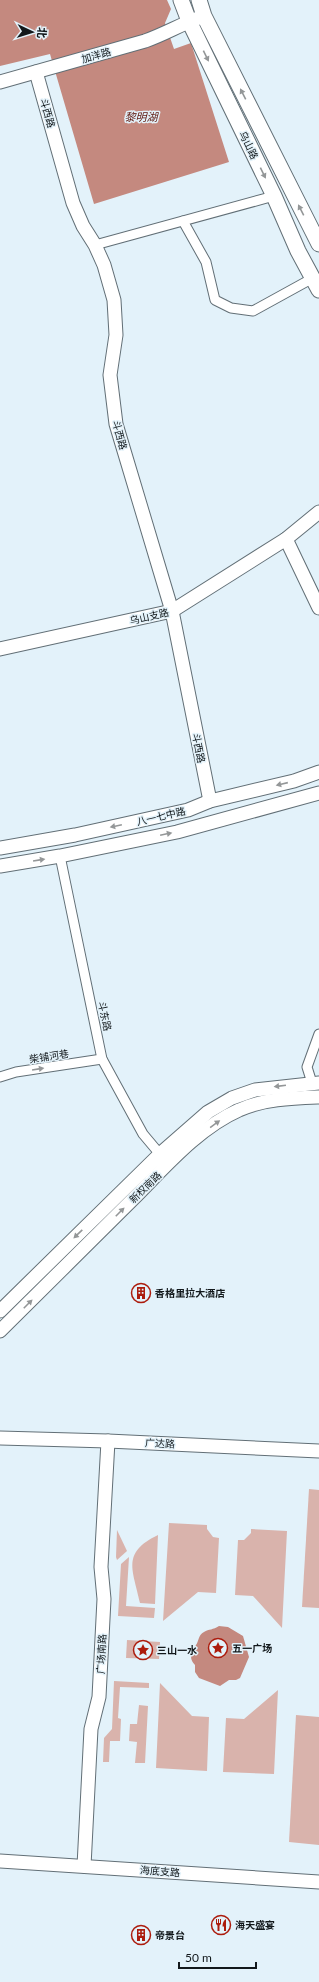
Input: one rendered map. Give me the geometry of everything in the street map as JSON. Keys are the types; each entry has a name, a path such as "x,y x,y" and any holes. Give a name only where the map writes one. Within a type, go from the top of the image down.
{"main road":[{"name":"乌山路","path":"181,0 189,21 274,196 298,251 316,284"},
{"name":"乌山路","path":"199,0 204,16 319,244"}],"street":[{"name":"加洋路","path":"0,82 168,33 189,21 204,16"},
{"name":"斗西路","path":"36,72 73,203 83,226 96,245 109,282 116,316 114,355 110,375 116,424 172,611 210,801"},
{"path":"96,245 274,196"},
{"path":"183,221 206,262 215,300 231,308 254,311 316,284"},
{"name":"乌山支路","path":"0,648 172,611 286,539 319,512"},
{"path":"286,539 319,608"},
{"name":"八一七中路","path":"0,848 75,835 188,810 210,801 294,781 319,772"},
{"name":"八一七中路","path":"0,866 60,856 176,832 319,793"},
{"name":"斗东路","path":"60,856 102,1058 143,1134 164,1159"},
{"path":"316,1083 307,1067 319,1034"},
{"name":"柴铺河巷","path":"0,1077 16,1072 102,1058"},
{"name":"新权南路","path":"0,1331 208,1112 232,1098 255,1090 316,1083"},
{"name":"新权南路","path":"0,1311 164,1159 217,1122 239,1109 261,1103 319,1097"},
{"name":"广达路","path":"0,1438 108,1441 319,1451"},
{"name":"广场南路","path":"84,1866 91,1729 98,1697 104,1599 101,1567 108,1441"},
{"name":"海底支路","path":"0,1861 319,1882"}],"shaded area":[{"path":"309,1489 319,1490 319,1608 302,1607"},
{"path":"169,1523 207,1525 207,1529 213,1537 219,1538 216,1593 198,1592 163,1621"},
{"path":"251,1529 287,1531 282,1628 253,1596 235,1595 238,1540 244,1540 251,1533"},
{"path":"117,1530 127,1551 117,1560 116,1557"},
{"path":"158,1535 155,1604 140,1603 132,1563 134,1555 146,1542"},
{"path":"129,1557 126,1606 155,1608 154,1618 118,1616 121,1564"},
{"path":"127,1640 160,1642 159,1659 126,1658"},
{"path":"114,1681 149,1683 149,1688 120,1687 118,1718 121,1719 120,1741 110,1741 109,1762 103,1762 104,1738 112,1729"},
{"path":"160,1683 192,1716 209,1717 207,1771 156,1768"},
{"path":"278,1690 274,1774 223,1772 226,1718 244,1719"},
{"path":"139,1705 148,1706 145,1763 135,1763 137,1742 129,1741 130,1724 137,1724"},
{"path":"296,1715 319,1717 319,1845 289,1842"}],"water":[{"name":"黎明湖","path":"0,0 167,0 171,9 165,23 174,49 191,43 229,162 94,204 50,54 0,66"},
{"path":"219,1626 228,1627 243,1636 249,1657 240,1678 236,1680 229,1680 220,1686 199,1678 195,1672 195,1665 191,1658 202,1633"}],"place":[{"name":"香格里拉大酒店","path":"141,1293"},
{"name":"五一广场","path":"218,1648"},
{"name":"三山一水","path":"143,1650"},
{"name":"海天盛宴","path":"221,1925"},
{"name":"帝景台","path":"141,1935"}]}
